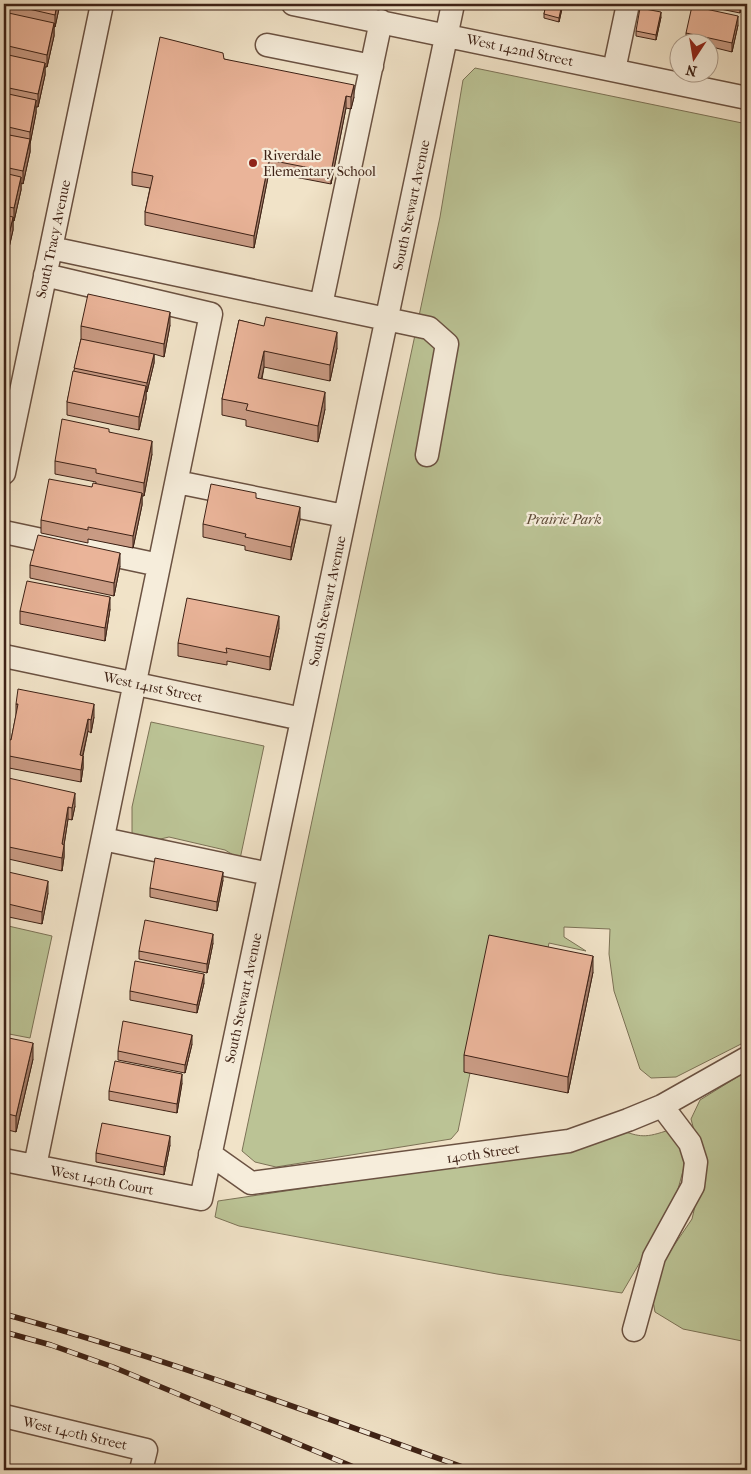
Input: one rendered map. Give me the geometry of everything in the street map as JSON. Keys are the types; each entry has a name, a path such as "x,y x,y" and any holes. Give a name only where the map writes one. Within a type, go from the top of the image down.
{"street":[{"name":"South Tracy Avenue","path":"4,473 102,4"},
{"name":"West 142nd Street","path":"293,4 747,98"},
{"name":"South Stewart Avenue","path":"201,1199 453,4"},
{"path":"614,70 628,4"},
{"path":"320,305 381,22"},
{"path":"267,45 372,66"},
{"path":"51,248 429,328 447,344 427,456"},
{"path":"35,1166 211,314 46,275"},
{"path":"176,482 344,516"},
{"path":"4,532 159,566"},
{"name":"West 141st Street","path":"4,656 302,719"},
{"path":"103,839 269,874"},
{"name":"140th Street","path":"210,1154 251,1184 569,1141 662,1106 747,1058"},
{"path":"634,1330 654,1258 693,1186 696,1162 690,1143 662,1106"},
{"name":"West 140th Court","path":"4,1160 201,1199"},
{"name":"West 140th Street","path":"4,1416 143,1460"}],"green space":[{"name":"Prairie Park","path":"475,68 747,124 747,1041 676,1077 651,1078 640,1069 614,991 609,954 610,929 564,927 564,937 586,951 549,943 545,963 464,1072 470,1073 458,1131 451,1139 276,1167 255,1162 242,1151 440,217 463,80"},
{"path":"151,722 264,746 240,859 225,850 169,837 148,842 132,839 132,807"},
{"path":"4,925 52,936 30,1038 4,1033"},
{"path":"747,1071 747,1342 683,1329 655,1312 652,1295 660,1266 692,1219 698,1193 696,1138 691,1119 700,1100"},
{"path":"616,1129 641,1136 666,1131 682,1145 684,1167 674,1204 622,1293 497,1274 239,1226 215,1217 218,1201 563,1150"}],"building":[{"path":"7,4 57,4 55,15"},
{"path":"546,4 562,4 559,18 544,14"},
{"path":"692,6 738,16 732,43 718,40 718,32 686,32"},
{"path":"640,8 661,12 656,35 636,31"},
{"path":"4,12 54,23 47,55 4,45"},
{"path":"160,37 223,53 224,59 354,85 351,97 346,96 331,172 269,160 254,236 145,212 153,176 132,172"},
{"path":"4,54 45,63 38,94 4,87"},
{"path":"4,93 36,100 30,132 4,126"},
{"path":"4,134 30,139 23,171 4,167"},
{"path":"4,173 21,177 14,208 4,206"},
{"path":"4,215 13,217 6,248 4,248"},
{"path":"88,294 170,312 164,344 81,326"},
{"path":"266,317 337,332 330,365 264,351 258,378 325,392 318,426 246,410 248,404 222,399 239,320 264,326"},
{"path":"81,339 154,354 147,383 74,368"},
{"path":"73,371 146,386 139,417 67,402"},
{"path":"62,419 152,441 144,483 96,473 96,469 55,461"},
{"path":"49,479 92,487 93,483 142,493 133,536 88,527 88,530 41,520"},
{"path":"211,484 256,493 256,498 300,507 291,547 245,537 246,534 203,524"},
{"path":"38,535 120,553 114,583 30,565"},
{"path":"27,581 110,597 105,628 20,611"},
{"path":"187,598 279,616 270,657 226,648 227,653 178,643"},
{"path":"18,689 94,704 91,720 88,719 80,755 83,756 81,770 4,755 7,739 11,740 18,704 16,704"},
{"path":"4,777 75,793 72,808 68,807 62,844 64,845 62,858 4,846"},
{"path":"155,858 223,872 217,902 150,888"},
{"path":"4,871 48,881 42,912 4,903"},
{"path":"145,920 213,934 207,964 139,951"},
{"path":"489,935 593,956 568,1077 464,1055"},
{"path":"135,961 204,974 197,1005 130,991"},
{"path":"123,1021 192,1035 185,1065 118,1051"},
{"path":"4,1025 7,1025 4,1037"},
{"path":"4,1037 33,1043 16,1116 4,1113"},
{"path":"115,1061 182,1074 177,1104 109,1091"},
{"path":"102,1123 170,1136 164,1167 96,1153"}],"railway":[{"path":"4,1314 181,1368 471,1470"},
{"path":"4,1332 51,1345 113,1367 361,1470"}],"place":[{"name":"Riverdale Elementary School","path":"253,163"}]}
